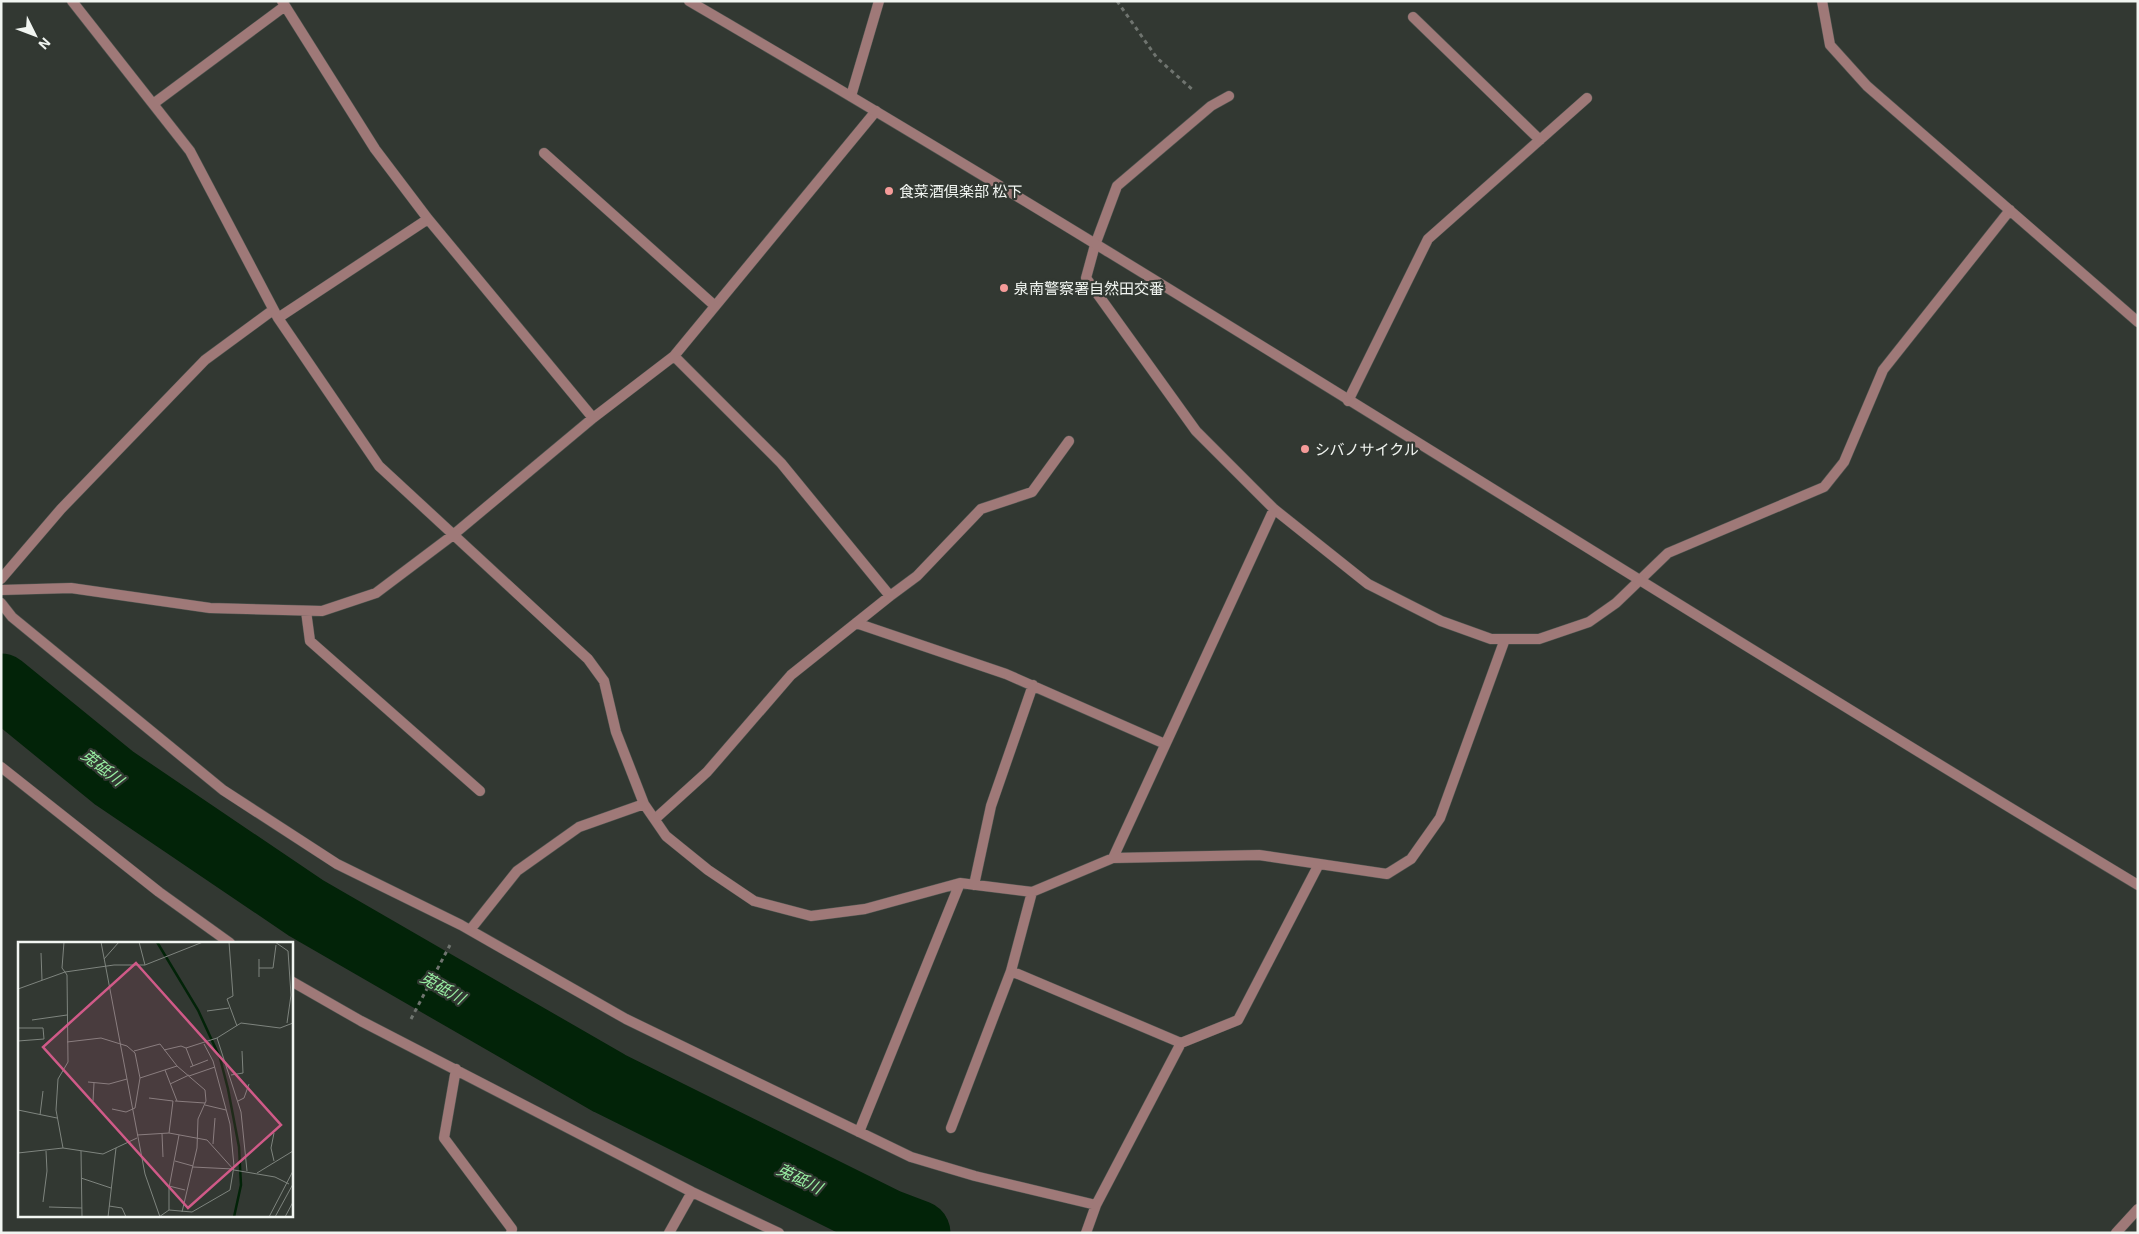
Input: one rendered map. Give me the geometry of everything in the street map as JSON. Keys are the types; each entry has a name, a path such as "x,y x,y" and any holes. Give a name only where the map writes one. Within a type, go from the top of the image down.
{"street":[{"path":"72,1 190,151 276,314 379,466 588,659 604,681 616,732 644,804 666,836 708,870 754,901 811,916 865,909 960,883 1032,892 1112,858 1259,855 1387,874 1411,859 1440,818 1505,639"},
{"path":"689,1 876,111 1900,742 2138,885"},
{"path":"851,96 879,1"},
{"path":"1822,1 1830,45 1867,86 2138,322"},
{"path":"152,104 284,4 375,149 428,219 594,418"},
{"path":"1413,17 1540,140"},
{"path":"1229,96 1212,106 1117,186 1094,245 1086,278 1196,432 1274,509 1368,584 1441,621 1491,639 1540,638 1590,622 1616,603 1668,553 1824,487 1844,462 1883,370 2010,210"},
{"path":"1348,401 1428,239 1587,98"},
{"path":"1,590 71,588 210,608 306,611 322,611 376,593 453,535 594,418 674,356 876,111"},
{"path":"544,153 716,306"},
{"path":"1,579 61,508 205,360 428,219"},
{"path":"674,356 781,463 890,596"},
{"path":"655,819 706,772 791,675 917,576 981,509 1032,492 1069,440"},
{"path":"1112,858 1274,509"},
{"path":"1,603 12,617 223,790 337,864 465,927 626,1019 911,1157 975,1176 1096,1205"},
{"path":"306,611 310,641 480,791"},
{"path":"856,623 1006,674 1165,744"},
{"path":"974,885 992,806 1033,686"},
{"path":"1,767 158,892 229,942"},
{"path":"465,927 517,871 579,828 644,804"},
{"path":"1086,1233 1096,1205 1181,1043 1238,1020 1319,864"},
{"path":"859,1132 960,883"},
{"path":"951,1128 1011,971 1032,892"},
{"path":"1011,971 1181,1043"},
{"path":"292,982 361,1021 456,1068 692,1192 779,1233"},
{"path":"456,1068 444,1138 512,1229 511,1233"},
{"path":"669,1233 692,1192"},
{"path":"2116,1233 2138,1209"}],"path":[{"path":"1117,1 1157,58 1212,106"},
{"path":"400,1040 465,927"}],"waterway":[{"name":"莵砥川","path":"1,686 114,778 306,908 609,1083 889,1222 918,1233"}],"place":[{"name":"食菜酒倶楽部 松下","path":"889,191"},
{"name":"泉南警察署自然田交番","path":"1004,288"},
{"name":"シバノサイクル","path":"1305,449"}]}
